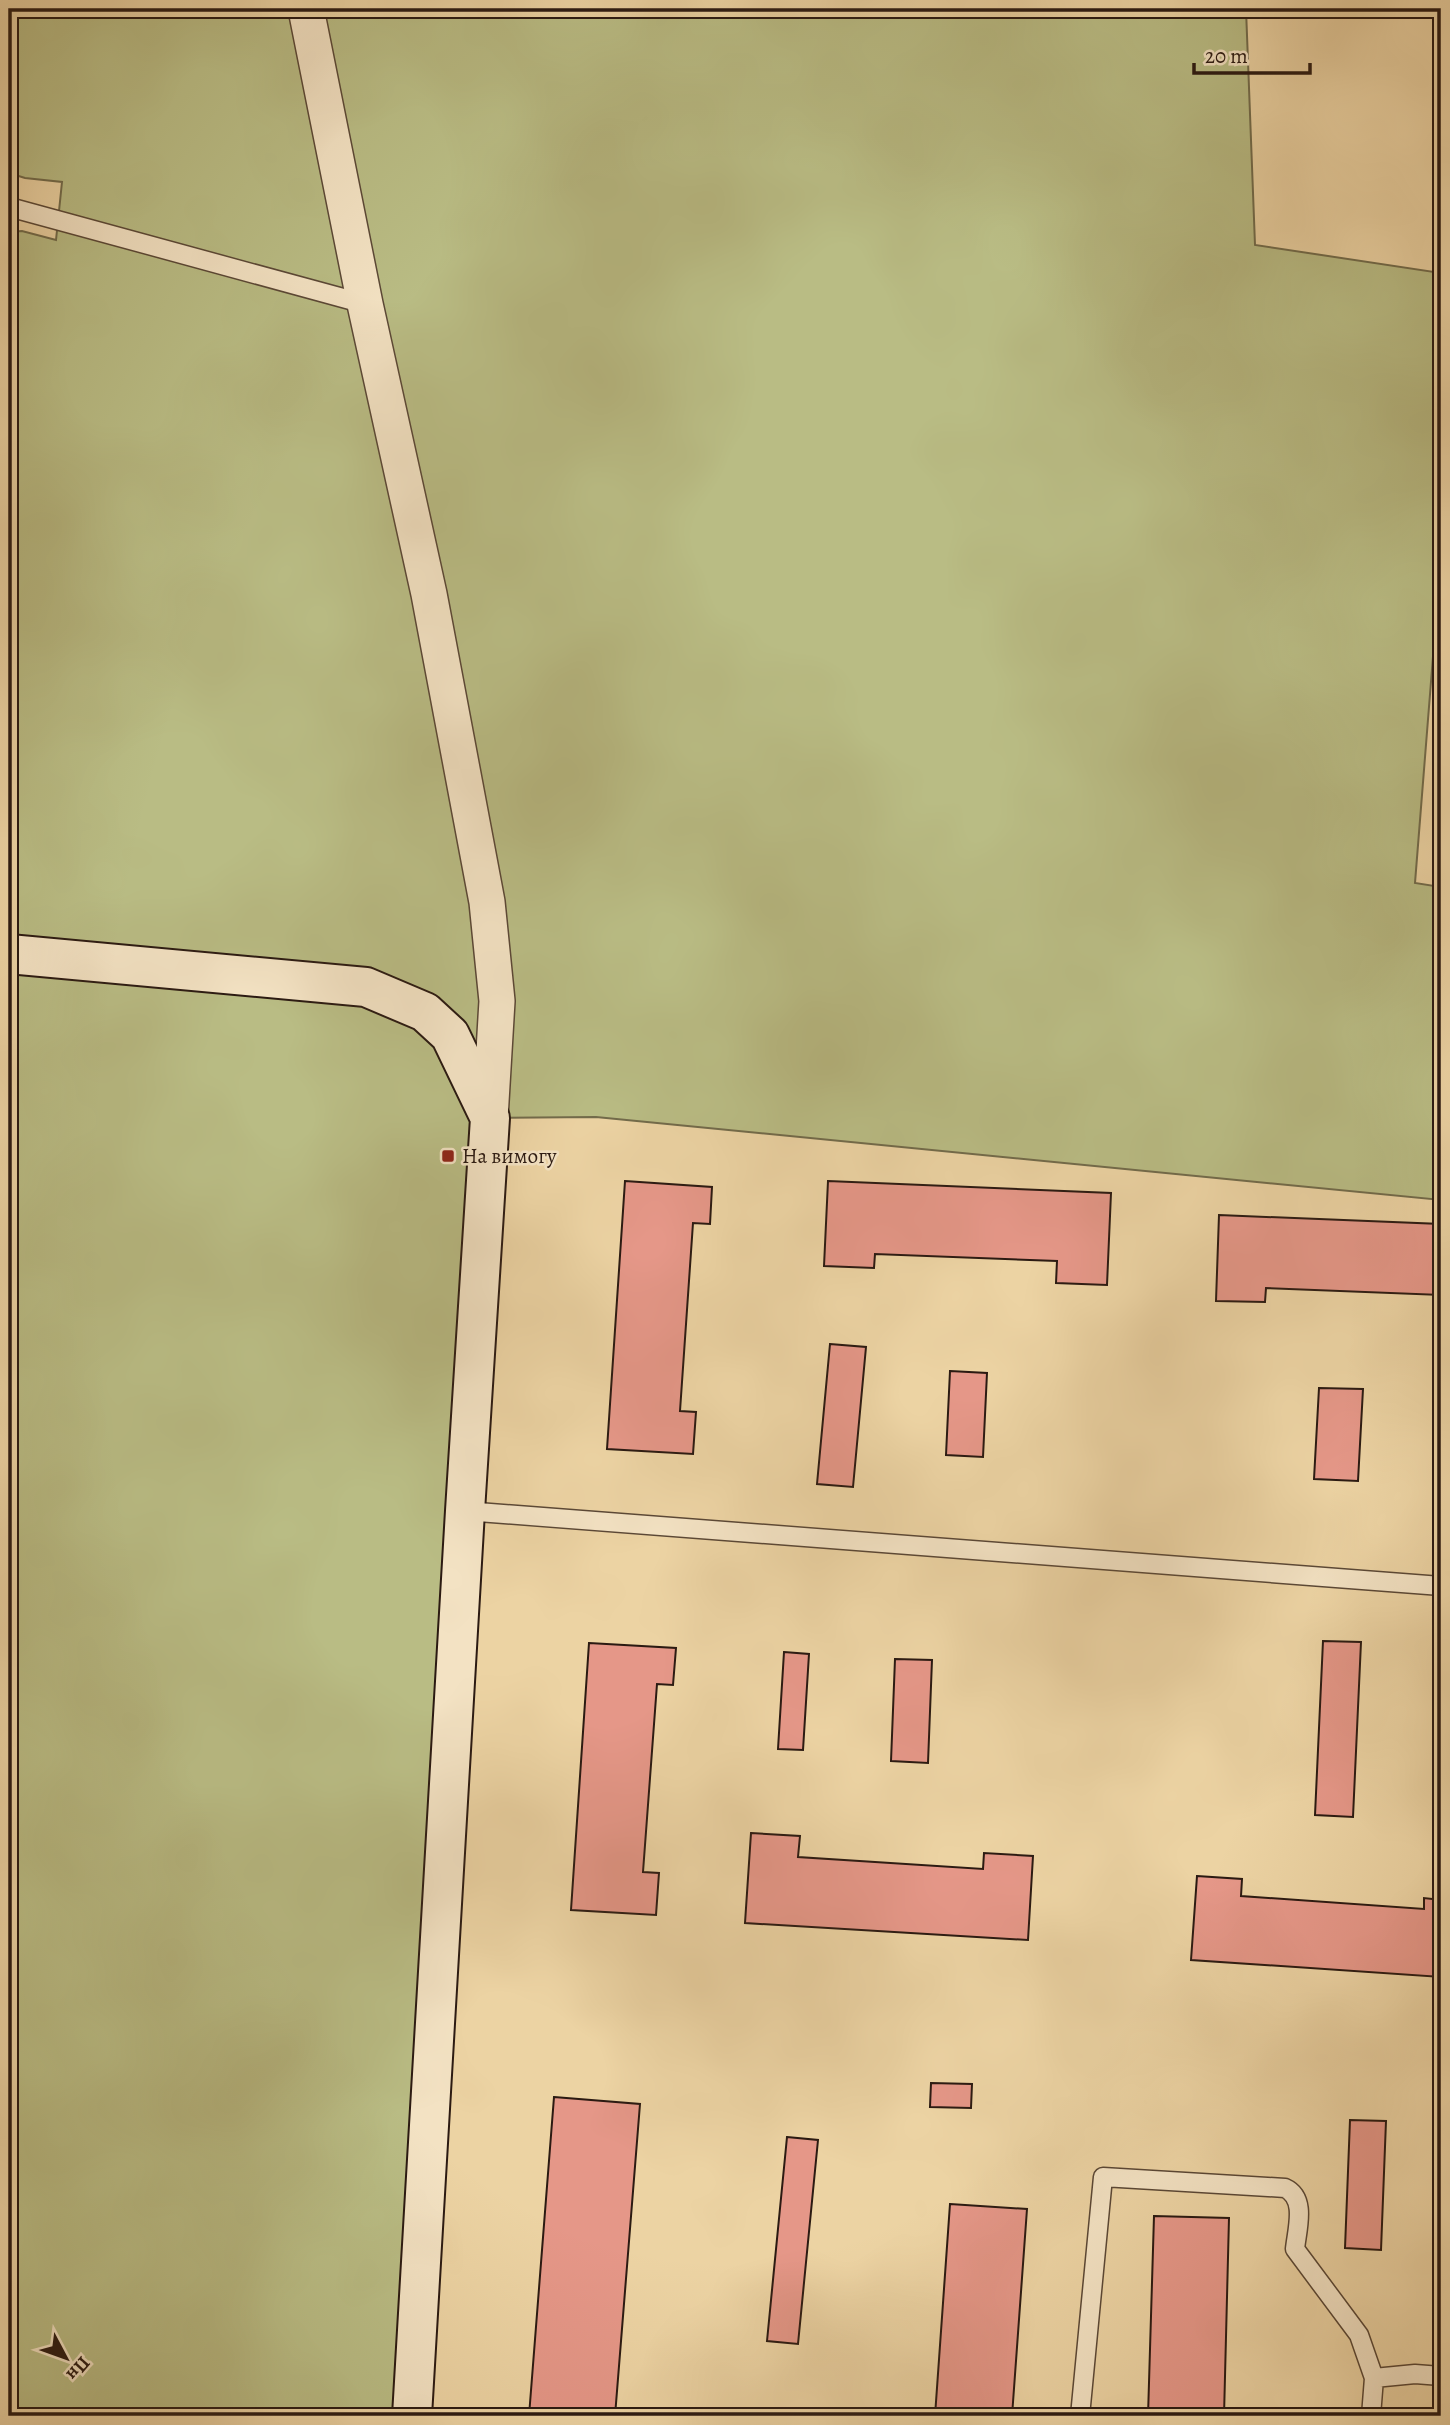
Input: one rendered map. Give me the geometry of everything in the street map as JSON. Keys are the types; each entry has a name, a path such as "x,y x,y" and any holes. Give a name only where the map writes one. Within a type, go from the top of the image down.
{"street":[{"path":"306,9 365,304 429,594 486,902 497,1001 412,2416"},
{"path":"9,954 366,987 425,1013 450,1035 490,1118"}],"lane":[{"path":"9,207 365,304"},
{"path":"465,1511 1441,1586"},
{"path":"1080,2416 1103,2177 1285,2188 1293,2192 1299,2203 1295,2249 1359,2334 1374,2378 1371,2416"},
{"path":"1374,2378 1415,2374 1441,2376"}],"green space":[{"path":"9,9 1246,9 1255,245 1441,273 1441,556 1415,883 1441,887 1441,1200 596,1117 490,1118 412,2416 9,2416 9,232 22,231 56,240 62,182 25,178 9,173"}],"building":[{"path":"625,1181 712,1187 710,1224 693,1223 680,1411 696,1412 693,1454 607,1449"},
{"path":"828,1181 1111,1193 1107,1285 1056,1283 1057,1261 875,1254 874,1268 824,1266"},
{"path":"1219,1215 1441,1224 1441,1295 1266,1288 1265,1302 1216,1301"},
{"path":"830,1344 866,1347 853,1487 817,1484"},
{"path":"950,1371 987,1373 983,1457 946,1455"},
{"path":"1319,1388 1363,1389 1358,1481 1314,1479"},
{"path":"1323,1641 1361,1642 1353,1817 1315,1815"},
{"path":"589,1643 676,1648 673,1685 657,1684 643,1872 659,1873 656,1915 571,1910"},
{"path":"784,1652 809,1654 803,1750 778,1749"},
{"path":"895,1659 932,1660 928,1763 891,1761"},
{"path":"751,1833 800,1836 798,1857 983,1869 984,1853 1033,1856 1028,1940 745,1923"},
{"path":"1197,1876 1242,1879 1241,1896 1424,1909 1424,1898 1441,1900 1441,1977 1191,1960"},
{"path":"931,2083 972,2084 971,2108 930,2107"},
{"path":"554,2097 640,2104 615,2416 529,2416"},
{"path":"1350,2120 1386,2121 1381,2250 1345,2248"},
{"path":"787,2137 818,2140 798,2344 767,2341"},
{"path":"950,2204 1027,2209 1012,2416 935,2416"},
{"path":"1154,2216 1229,2218 1224,2416 1148,2416"}],"place":[{"name":"На вимогу","path":"448,1156"}]}
